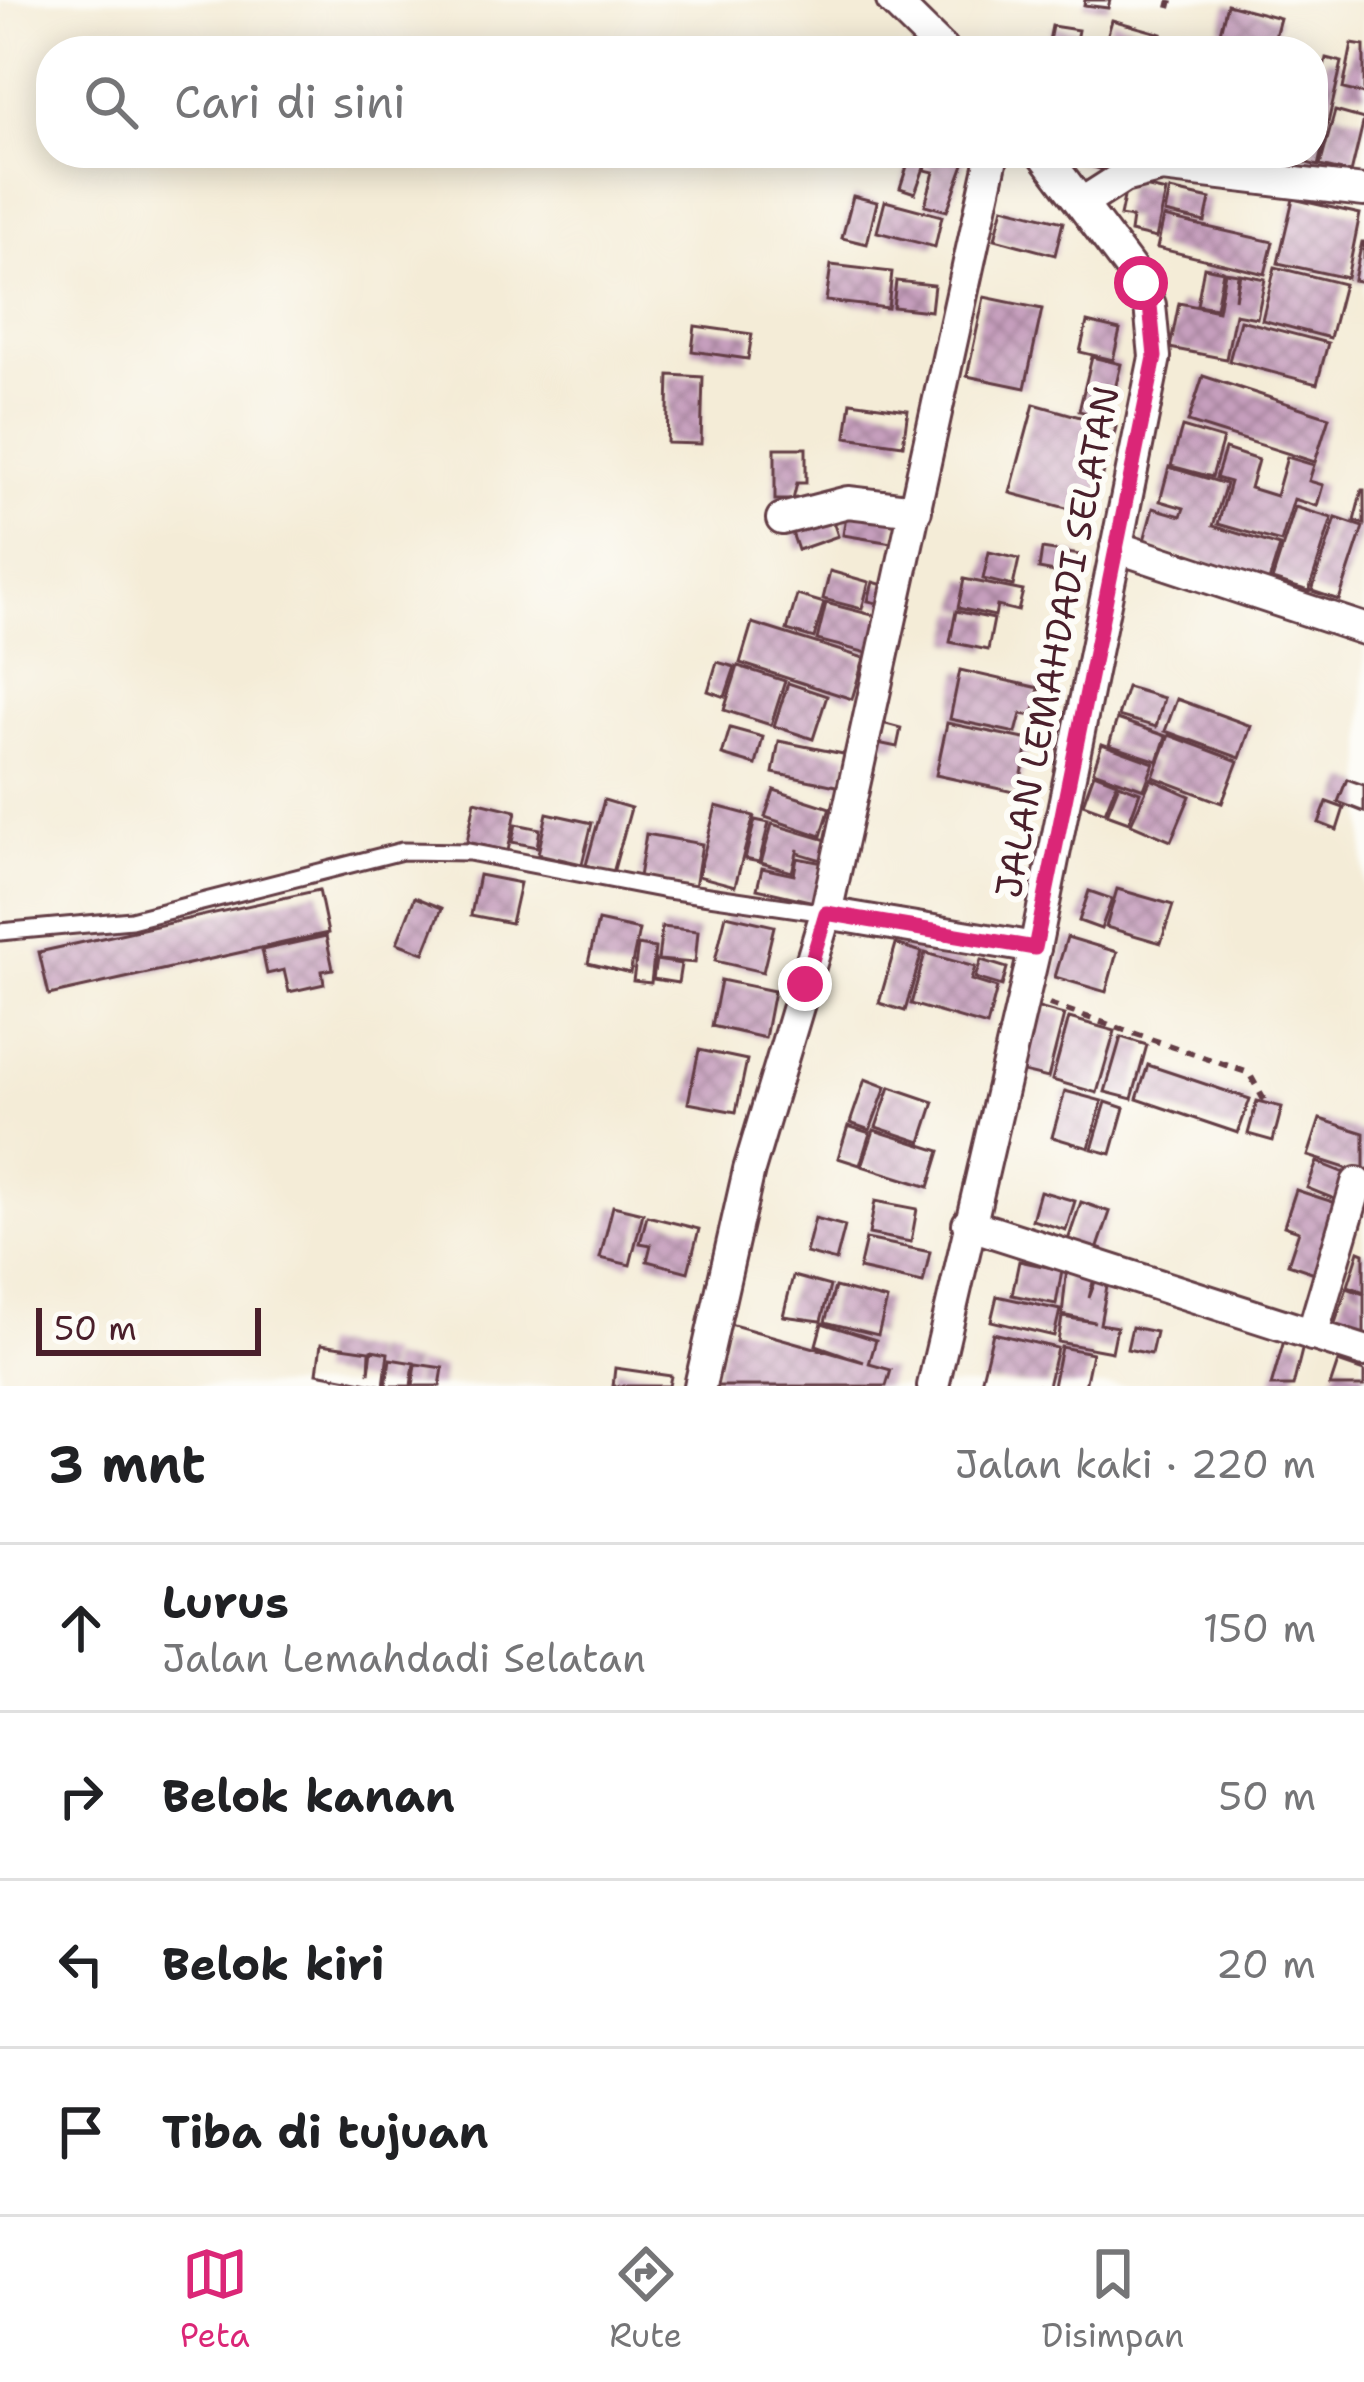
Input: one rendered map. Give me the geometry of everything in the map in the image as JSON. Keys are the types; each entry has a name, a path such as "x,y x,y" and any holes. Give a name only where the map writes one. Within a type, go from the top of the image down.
{"street":[{"path":"892,0 914,36"},
{"path":"700,1386 749,1170 826,913 989,168"},
{"name":"JALAN LEMAHDADI SELATAN","path":"933,1386 1035,948 1155,357 1141,283 1056,168"},
{"path":"1084,202 1123,177 1158,168"},
{"path":"1204,168 1364,191"},
{"path":"782,519 848,502 916,510"},
{"path":"1116,547 1364,628"},
{"path":"826,913 1035,948"},
{"path":"1312,1334 1357,1184"},
{"path":"968,1224 1364,1351"}],"lane":[{"path":"0,932 131,920 402,850 469,852 661,889 826,913"}],"path":[{"path":"1022,996 1250,1073 1264,1100"}],"building":[{"path":"1085,0 1110,0 1108,8 1084,5"},
{"path":"1227,4 1280,18 1275,36 1219,36"},
{"path":"1112,20 1162,34 1161,36 1107,36"},
{"path":"1052,26 1078,30 1077,36 1050,36"},
{"path":"1352,44 1364,46 1364,94 1343,89"},
{"path":"1328,58 1342,62 1328,123"},
{"path":"1335,111 1364,119 1351,173 1328,168 1328,137"},
{"path":"906,168 924,168 915,193 900,188"},
{"path":"963,168 947,211 925,205 934,172 925,170"},
{"path":"1096,168 1122,168 1120,175"},
{"path":"1127,183 1166,192 1156,238 1130,232 1132,218 1120,216"},
{"path":"1170,190 1210,199 1205,222 1165,213"},
{"path":"853,196 877,202 867,244 842,238"},
{"path":"1293,199 1360,214 1347,278 1278,263"},
{"path":"885,201 942,216 935,247 877,232"},
{"path":"1003,207 1063,222 1055,255 995,239"},
{"path":"1164,217 1273,242 1265,274 1157,248"},
{"path":"1364,242 1364,282 1354,280"},
{"path":"831,265 892,272 888,308 826,301"},
{"path":"1204,267 1223,271 1216,308 1197,305"},
{"path":"1275,267 1344,284 1330,338 1262,320"},
{"path":"1225,272 1238,274 1235,299 1240,274 1265,279 1257,318 1235,314 1226,359 1170,348 1179,303 1218,311"},
{"path":"896,281 934,285 931,311 893,307"},
{"path":"984,297 1042,309 1025,388 967,376"},
{"path":"1240,320 1328,343 1317,384 1229,361"},
{"path":"1087,322 1120,330 1113,360 1080,352"},
{"path":"695,326 752,334 748,359 692,351"},
{"path":"1092,357 1121,364 1108,418 1079,411"},
{"path":"669,375 703,377 701,444 667,443"},
{"path":"1203,376 1329,417 1315,462 1188,422"},
{"path":"851,402 908,410 903,445 846,437"},
{"path":"1034,404 1116,427 1092,515 1010,493"},
{"path":"1182,427 1223,439 1212,477 1171,466"},
{"path":"775,448 806,448 806,483 797,483 793,500 775,500"},
{"path":"1225,449 1258,460 1250,488 1276,496 1287,457 1314,465 1309,481 1323,485 1317,506 1294,499 1281,542 1218,524 1230,482 1216,478"},
{"path":"1169,467 1226,484 1213,526 1280,546 1269,581 1143,544 1153,508 1181,516 1184,508 1160,501"},
{"path":"1364,490 1364,524 1354,521"},
{"path":"1295,507 1332,518 1309,591 1272,580"},
{"path":"847,509 896,516 892,543 843,535"},
{"path":"830,513 838,536 798,550 790,527"},
{"path":"1336,518 1363,527 1339,600 1312,591"},
{"path":"1042,549 1080,555 1076,576 1039,569"},
{"path":"989,552 1019,559 1013,586 983,579"},
{"path":"830,571 869,582 862,609 823,599"},
{"path":"964,579 1023,591 1018,611 997,606 995,616 958,608"},
{"path":"873,582 894,588 890,606 868,601"},
{"path":"797,595 824,603 814,638 787,630"},
{"path":"826,603 884,618 875,655 817,640"},
{"path":"956,611 994,619 988,650 950,642"},
{"path":"752,623 864,658 852,699 740,663"},
{"path":"717,662 735,667 725,697 708,691"},
{"path":"738,666 785,681 771,725 724,710"},
{"path":"960,670 1039,688 1033,716 1021,714 1016,733 950,719"},
{"path":"788,683 827,696 813,739 774,726"},
{"path":"1127,687 1164,698 1156,727 1118,716"},
{"path":"1177,699 1251,726 1240,758 1165,731"},
{"path":"1117,719 1166,736 1158,761 1109,745"},
{"path":"882,723 901,728 897,747 878,743"},
{"path":"947,723 1029,740 1018,793 936,775"},
{"path":"730,728 763,737 756,765 722,755"},
{"path":"1169,735 1238,761 1222,803 1153,777"},
{"path":"779,741 848,755 841,787 773,773"},
{"path":"1102,744 1154,763 1144,789 1093,771"},
{"path":"1094,773 1117,782 1105,812 1083,804"},
{"path":"1151,779 1190,796 1171,841 1131,824"},
{"path":"1347,779 1364,785 1364,812 1338,802"},
{"path":"1119,784 1140,792 1129,822 1107,814"},
{"path":"774,790 830,808 821,836 765,817"},
{"path":"604,800 631,808 613,873 586,865"},
{"path":"475,801 516,811 508,851 467,842"},
{"path":"1327,802 1344,808 1337,830 1319,823"},
{"path":"716,806 754,816 735,886 698,876"},
{"path":"547,813 592,823 582,864 538,854"},
{"path":"755,820 769,823 759,862 745,859"},
{"path":"516,824 540,829 537,847 512,842"},
{"path":"772,824 830,841 825,861 798,853 798,849 792,872 761,863"},
{"path":"646,834 702,844 695,887 639,877"},
{"path":"797,858 823,863 814,902 757,889 762,868 794,875"},
{"path":"479,875 520,883 511,923 471,915"},
{"path":"1117,889 1173,905 1161,943 1106,927"},
{"path":"319,890 328,933 49,995 39,952"},
{"path":"1089,891 1112,899 1101,929 1079,921"},
{"path":"415,897 442,908 424,953 397,943"},
{"path":"726,915 774,926 763,972 715,961"},
{"path":"598,921 639,930 630,973 588,963"},
{"path":"662,927 698,931 695,963 658,960"},
{"path":"326,936 333,969 322,971 324,984 289,992 284,970 267,974 262,950"},
{"path":"1067,937 1117,952 1106,992 1055,977"},
{"path":"896,944 922,952 905,1011 879,1003"},
{"path":"638,945 655,948 651,983 633,981"},
{"path":"925,953 975,967 971,980 997,988 987,1026 911,1004"},
{"path":"656,960 681,964 678,983 653,979"},
{"path":"981,960 1007,968 1002,986 975,978"},
{"path":"721,980 774,991 765,1038 712,1026"},
{"path":"1035,1007 1064,1015 1048,1078 1019,1071"},
{"path":"1069,1018 1115,1031 1097,1093 1052,1080"},
{"path":"1121,1037 1147,1045 1132,1099 1105,1092"},
{"path":"699,1050 747,1060 736,1112 688,1103"},
{"path":"1148,1065 1250,1099 1238,1133 1137,1099"},
{"path":"865,1079 886,1087 870,1130 850,1123"},
{"path":"890,1087 934,1102 921,1142 876,1127"},
{"path":"1065,1091 1102,1101 1089,1148 1052,1137"},
{"path":"1257,1101 1282,1107 1273,1141 1248,1134"},
{"path":"1106,1102 1124,1108 1111,1154 1092,1149"},
{"path":"1320,1119 1364,1133 1364,1174 1308,1156"},
{"path":"848,1126 870,1133 860,1165 838,1158"},
{"path":"874,1130 940,1151 929,1187 862,1166"},
{"path":"1317,1162 1347,1174 1337,1200 1307,1188"},
{"path":"1296,1190 1339,1204 1315,1273 1288,1264 1299,1231 1284,1226"},
{"path":"1040,1191 1075,1201 1066,1230 1032,1220"},
{"path":"875,1201 917,1209 911,1242 869,1234"},
{"path":"1081,1202 1110,1212 1095,1256 1066,1246"},
{"path":"613,1206 643,1213 630,1265 600,1258"},
{"path":"647,1216 699,1229 688,1272 647,1261 651,1245 640,1243"},
{"path":"815,1218 845,1226 836,1261 806,1253"},
{"path":"866,1239 930,1252 923,1283 859,1269"},
{"path":"1359,1251 1364,1253 1364,1292 1348,1286"},
{"path":"1019,1261 1062,1270 1056,1304 1012,1295"},
{"path":"1067,1267 1095,1274 1089,1298 1096,1279 1108,1281 1100,1324 1117,1327 1112,1352 1058,1342 1062,1317 1095,1322 1062,1315"},
{"path":"793,1276 830,1286 821,1321 783,1316"},
{"path":"835,1287 887,1300 878,1335 825,1322"},
{"path":"1347,1288 1364,1294 1364,1337 1334,1326"},
{"path":"997,1296 1060,1310 1054,1336 991,1321"},
{"path":"822,1323 876,1340 869,1364 891,1370 886,1386 713,1386 730,1324 864,1362 816,1345"},
{"path":"1132,1327 1156,1332 1151,1354 1127,1349"},
{"path":"993,1333 1057,1348 1048,1386 981,1382"},
{"path":"1285,1337 1304,1342 1293,1386 1271,1386"},
{"path":"321,1344 370,1351 369,1373 372,1350 388,1353 384,1386 317,1373"},
{"path":"1061,1347 1092,1353 1085,1386 1053,1386"},
{"path":"390,1359 414,1363 411,1386 386,1386"},
{"path":"1338,1362 1364,1371 1364,1386 1330,1386"},
{"path":"416,1364 443,1368 440,1386 413,1386"},
{"path":"615,1368 671,1376 669,1386 613,1386"}],"route":[{"path":"805,984 826,913 1035,948 1155,357 1150,305 1141,283"}]}
